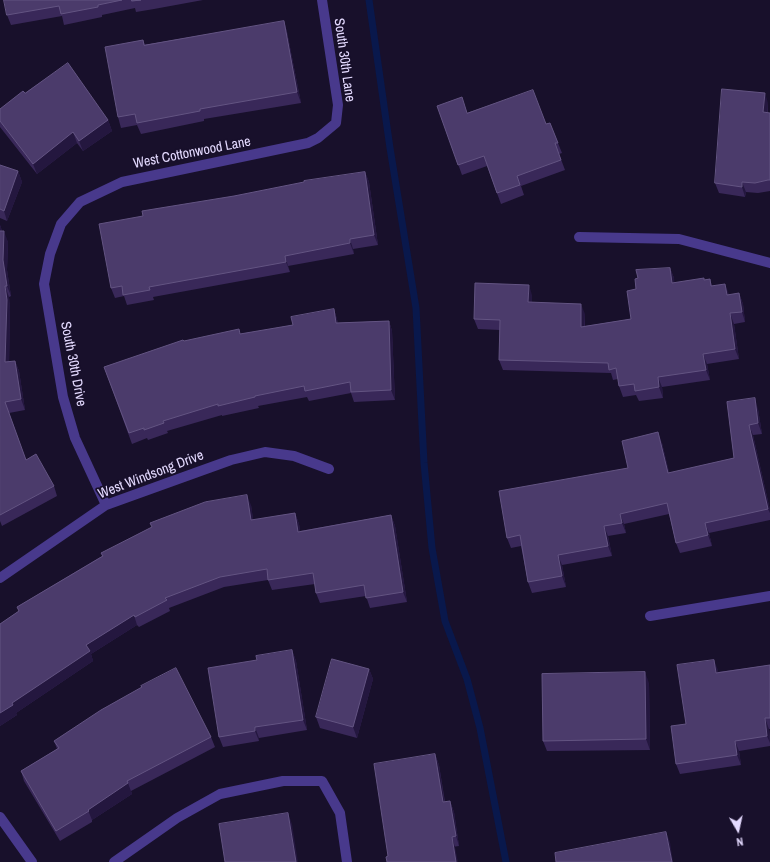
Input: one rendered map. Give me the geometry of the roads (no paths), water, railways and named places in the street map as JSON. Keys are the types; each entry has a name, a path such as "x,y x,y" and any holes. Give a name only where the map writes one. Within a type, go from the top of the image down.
{"street":[{"name":"South 30th Lane","path":"322,0 338,105 336,123"},
{"name":"West Cottonwood Lane","path":"61,224 80,202 122,182 302,145 318,138 336,123"},
{"name":"South 30th Drive","path":"61,224 50,254 44,284 63,397 75,438 106,506"},
{"path":"579,237 679,239 770,263"},
{"name":"West Windsong Drive","path":"0,578 106,506 231,460 265,452 294,456 329,469"},
{"path":"650,616 770,596"},
{"path":"114,862 177,818 220,794 283,781 322,781 340,813 347,862"},
{"path":"0,817 32,862"}],"waterway":[{"path":"369,0 390,148 416,308 424,463 432,548 445,621 467,679 480,728 506,862"}]}
